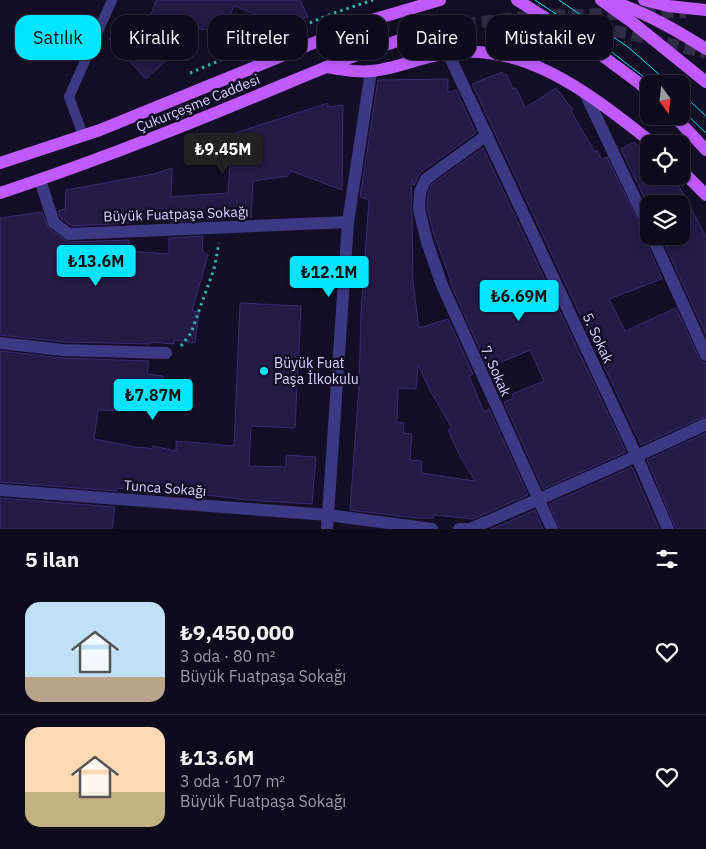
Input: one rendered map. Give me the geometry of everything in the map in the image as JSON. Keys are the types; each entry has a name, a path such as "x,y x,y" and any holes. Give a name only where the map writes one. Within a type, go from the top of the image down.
{"main road":[{"name":"Çukurçeşme Caddesi","path":"0,163 83,136 365,22 440,0"},
{"path":"517,0 585,43 640,84"},
{"path":"600,0 633,23 706,82"},
{"path":"606,0 629,7 671,27 706,49"},
{"path":"644,0 668,6 706,10"},
{"name":"Çukurçeşme Caddesi","path":"0,193 174,130 326,67 398,40"},
{"path":"476,51 492,52 516,58 560,77 642,135"},
{"path":"326,67 371,71 418,60"},
{"path":"682,125 706,150"},
{"path":"690,179 705,195"}],"street":[{"name":"5. Sokak","path":"451,60 637,457 668,529"},
{"path":"327,529 348,222 371,71"},
{"path":"585,93 640,209"},
{"name":"7. Sokak","path":"486,135 426,180 420,192 419,209 427,242 442,285 552,529"},
{"name":"Büyük Fuatpaşa Sokağı","path":"40,180 54,223 69,234 348,222"},
{"path":"656,245 706,355"},
{"path":"0,343 62,350 166,353"},
{"path":"459,529 470,529 539,500 706,424"},
{"name":"Tunca Sokağı","path":"0,490 328,515 432,529"}],"lane":[{"path":"83,136 69,97 112,0"}],"path":[{"path":"210,65 331,14 372,0"},
{"path":"166,353 177,351 191,333 214,268 223,227"}],"building":[{"path":"156,0 300,0 308,17 307,15 258,15 234,6 230,15 208,15 208,30 198,29 198,15 151,15"},
{"path":"128,60 167,60 146,79"},
{"path":"502,72 503,75 507,75 513,89 516,88 525,108 556,88 573,110 571,111 595,152 597,150 602,160 607,157 640,226 640,245 648,245 662,279 609,299 625,331 676,308 699,358 702,362 706,363 706,416 641,445 472,84"},
{"path":"448,79 448,93 456,90 476,133 421,172 414,185 412,179 411,209 413,282 419,328 448,319 473,374 469,376 484,412 489,409 528,495 473,519 434,515 433,518 417,518 350,510 369,200 360,197 378,80","holes":["418,365 452,428 448,430 461,458 475,481 421,473 422,461 410,460 412,434 403,433 404,423 397,422 398,388 416,389"]},
{"path":"328,103 328,107 343,105 342,190 291,171 288,176 253,181 251,217 170,222 170,218 130,218 130,223 72,226 61,218 58,211 65,209 66,190 154,174 172,168 171,197 228,193 232,134"},
{"path":"634,142 640,148 640,185 678,185 684,195 643,195 621,149"},
{"path":"483,148 626,452 543,489 504,402 514,398 512,394 544,381 530,350 488,368 450,282 427,208 428,194 432,184"},
{"path":"690,207 706,237 706,335 665,245 690,245"},
{"path":"42,212 49,229 69,242 129,240 128,251 169,254 169,238 203,236 202,250 208,255 192,311 199,312 195,343 175,340 174,344 151,342 150,344 63,342 0,335 0,218"},
{"path":"240,303 301,306 295,428 251,426 249,466 286,467 286,455 316,457 312,504 248,500 166,490 165,493 132,487 131,490 117,488 117,491 0,482 0,351 62,358 149,361 147,374 163,376 156,411 136,408 136,411 98,410 94,439 140,448 152,449 153,446 176,451 176,441 234,446"},
{"path":"706,433 706,529 676,529 647,460"},
{"path":"632,467 659,529 560,529 549,504"},
{"path":"0,498 115,507 112,529 0,529"},
{"path":"535,510 543,529 491,529 503,524"}],"tunnel":[{"path":"476,23 534,16 686,12"},
{"path":"613,31 706,53"}],"tram line":[{"path":"535,0 604,46 641,75"},
{"path":"559,0 628,47 660,75"},
{"path":"690,101 706,116"},
{"path":"690,118 706,133"}],"place":[{"name":"Büyük Fuat Paşa İlkokulu","path":"264,371"}]}
